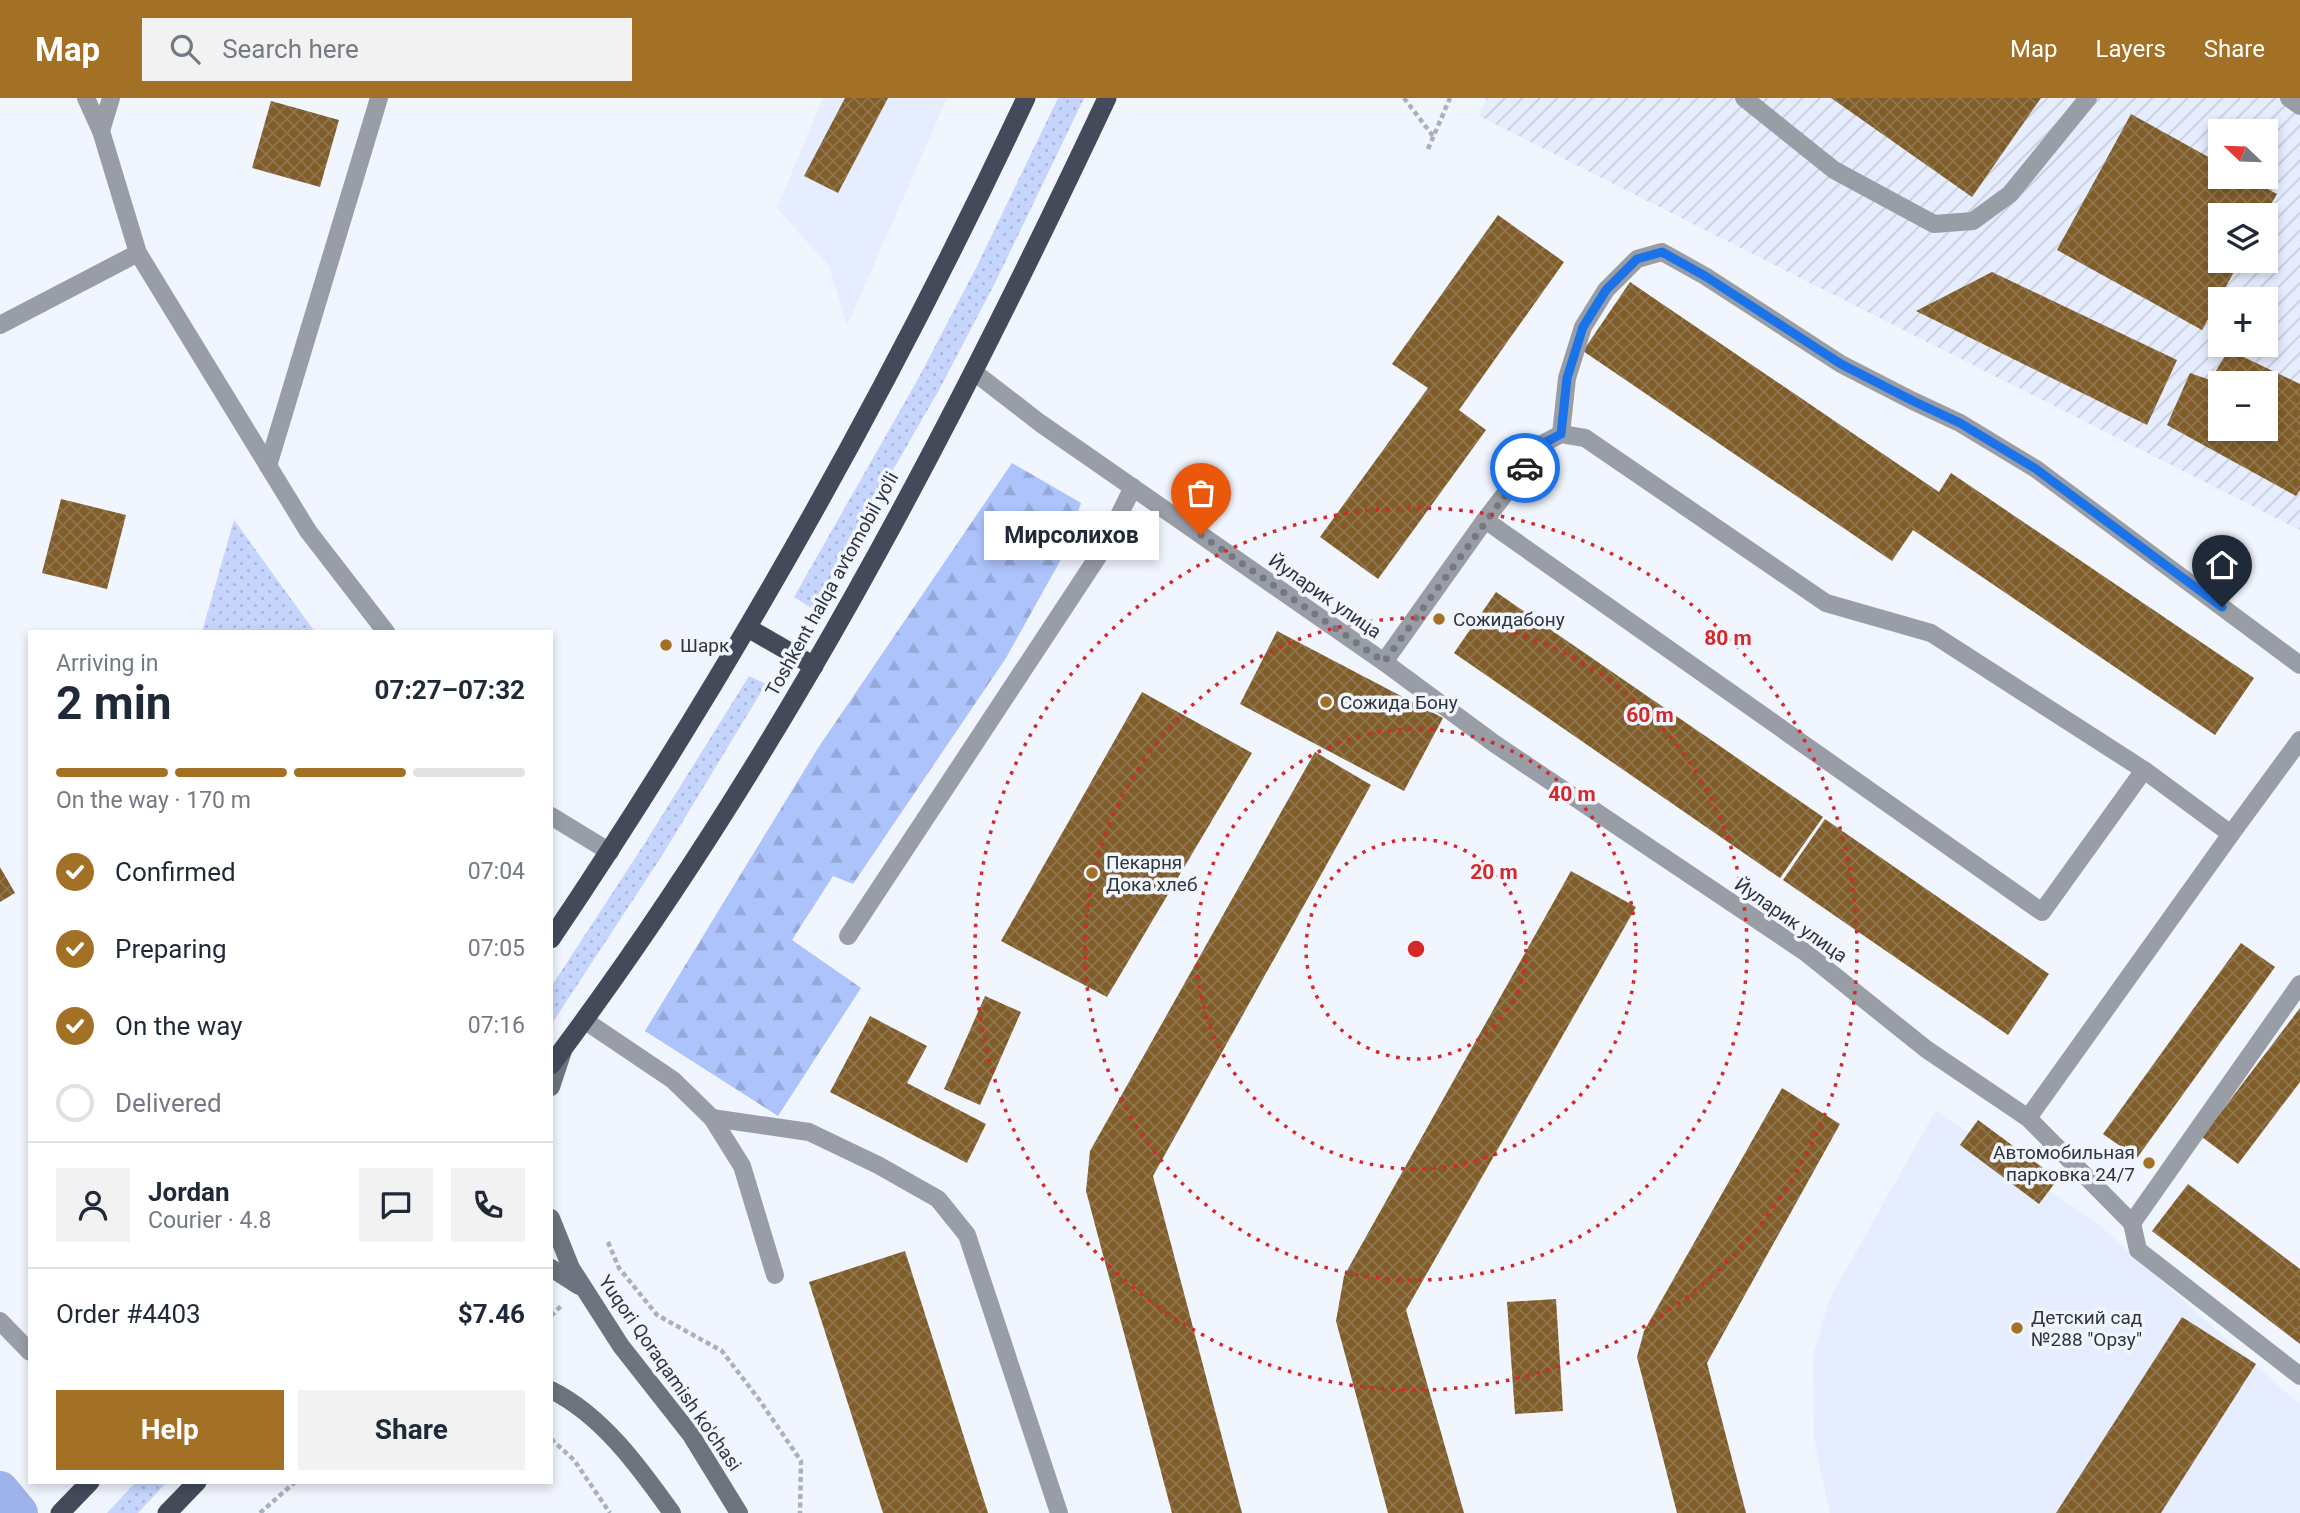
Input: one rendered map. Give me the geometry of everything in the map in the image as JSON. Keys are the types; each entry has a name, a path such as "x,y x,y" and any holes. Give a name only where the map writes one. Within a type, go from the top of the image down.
{"highway":[{"path":"553,936 681,740 748,628 913,327 1026,98"},
{"name":"Toshkent halqa avtomobil yo'li","path":"553,1063 641,941 712,833 814,666 974,372 1107,98"},
{"path":"748,628 814,666"},
{"path":"60,1513 88,1484"},
{"path":"167,1513 195,1484"}],"main road":[{"path":"553,1081 565,1048"},
{"name":"Yuqori Qoraqamish ko'chasi","path":"553,1223 571,1268 621,1346 691,1435 740,1513"},
{"path":"553,1269 585,1290"},
{"path":"553,1391 586,1413 618,1444 672,1513"}],"street":[{"path":"86,98 101,131 138,253 309,531 384,630"},
{"path":"101,131 111,98"},
{"path":"268,466 379,98"},
{"path":"1744,98 1834,170 1934,224 1973,221 2010,194 2088,98"},
{"path":"2289,98 2300,106"},
{"path":"1561,434 1567,378 1583,327 1606,290 1637,259 1662,252 1705,276 1841,364 1960,423 2036,469 2300,665"},
{"path":"0,325 138,253"},
{"name":"Йуларик улица","path":"974,372 1040,423 1384,662 1495,744 1805,952 1926,1049 2028,1118 2132,1223"},
{"path":"1384,662 1544,443 1561,434 1585,438 1826,603 1931,634 2144,770 2231,834"},
{"path":"848,936 1101,552 1133,487"},
{"path":"1486,520 2042,912 2144,770"},
{"path":"2028,1118 2300,740"},
{"path":"553,817 610,852"},
{"path":"2300,984 2132,1223 2138,1250 2300,1376"},
{"path":"584,1020 673,1080 712,1118 743,1166 775,1275"},
{"path":"712,1118 808,1132 938,1199 967,1236 1059,1513"},
{"path":"0,1321 28,1350"}],"path":[{"path":"1404,98 1433,137"},
{"path":"1428,149 1450,98"},
{"path":"608,1242 619,1268 657,1315 722,1351 758,1398 801,1461 800,1513"},
{"path":"608,1274 619,1268"},
{"path":"553,1315 562,1306"},
{"path":"553,1441 574,1460 610,1513"},
{"path":"260,1513 293,1484"}],"shaded area":[{"path":"823,98 947,98 847,326 829,266 777,208"},
{"path":"1058,98 1084,98 996,281 939,390 813,609 794,597 918,379 976,268"},
{"path":"1487,98 2300,98 2300,530 1479,116"},
{"path":"234,520 314,630 203,630"},
{"path":"749,676 766,684 663,854 553,1022 553,984"},
{"name":"Детский сад №288 \"Орзу\"","path":"1936,1110 2099,1225 2300,1405 2300,1513 1830,1513 1814,1440 1813,1356 1829,1300"},
{"path":"134,1484 165,1484 138,1513 107,1513"}],"green space":[{"path":"1012,463 1081,503 1064,554 1006,658 853,884 833,876 792,940 861,988 778,1116 645,1031 818,748"}],"building":[{"path":"845,98 888,98 838,193 804,176"},
{"path":"1831,98 2041,98 1972,197"},
{"path":"271,101 339,120 320,187 252,168"},
{"path":"2131,114 2208,157 2208,189 2268,189 2277,194 2272,203 2208,203 2208,273 2233,273 2226,287 2208,287 2208,319 2202,330 2057,250"},
{"path":"1498,215 1564,262 1459,410 1486,430 1378,579 1320,537 1428,388 1392,364"},
{"path":"1992,272 2177,360 2147,425 1916,311"},
{"path":"1630,282 1939,492 1951,473 2254,678 2215,735 1913,530 1892,561 1583,351"},
{"path":"2225,357 2244,357 2273,371 2216,371"},
{"path":"2190,373 2208,379 2208,441 2278,441 2278,373 2300,384 2300,490 2296,496 2167,425"},
{"path":"61,499 126,515 107,589 42,573"},
{"path":"1496,592 1823,817 1780,878 1454,653"},
{"path":"1277,631 1443,718 1404,791 1240,704"},
{"path":"1142,692 1252,753 1107,997 1001,941"},
{"path":"1315,752 1371,785 1153,1176 1242,1513 1172,1513 1086,1191 1090,1151"},
{"path":"1825,819 2049,974 2008,1035 1783,880"},
{"path":"0,867 15,893 0,902"},
{"path":"1571,871 1636,907 1406,1310 1464,1513 1388,1513 1336,1321 1344,1276"},
{"path":"2241,943 2275,967 2137,1158 2103,1134"},
{"path":"985,996 1021,1012 980,1105 944,1089"},
{"path":"2300,1008 2300,1082 2238,1164 2202,1137"},
{"path":"870,1016 927,1046 907,1083 986,1124 967,1163 830,1092"},
{"path":"1782,1088 1840,1124 1707,1363 1746,1513 1677,1513 1637,1357 1644,1331"},
{"path":"1978,1120 2058,1179 2039,1204 1960,1145"},
{"path":"2188,1184 2300,1269 2300,1344 2152,1231"},
{"path":"905,1251 988,1513 883,1513 809,1282"},
{"path":"1556,1299 1563,1411 1515,1414 1507,1302"},
{"path":"2182,1317 2256,1364 2161,1513 2056,1513"}],"waterway":[{"path":"0,1490 19,1513"}],"way so far":[{"path":"1201,535 1384,662 1525,468"}],"place":[{"name":"Мирсолихов","path":"1201,535"},
{"name":"Сожидабону","path":"1439,619"},
{"name":"Шарк","path":"666,645"},
{"name":"Сожида Бону","path":"1326,702"},
{"name":"Пекарня Дока хлеб","path":"1092,873"},
{"name":"Автомобильная парковка 24/7","path":"2149,1163"},
{"name":"Детский сад №288 \"Орзу\"","path":"2017,1328"}],"route":[{"path":"1525,468 1544,443 1561,434 1567,378 1583,327 1606,290 1637,259 1662,252 1705,276 1841,364 1960,423 2036,469 2222,607"}]}
